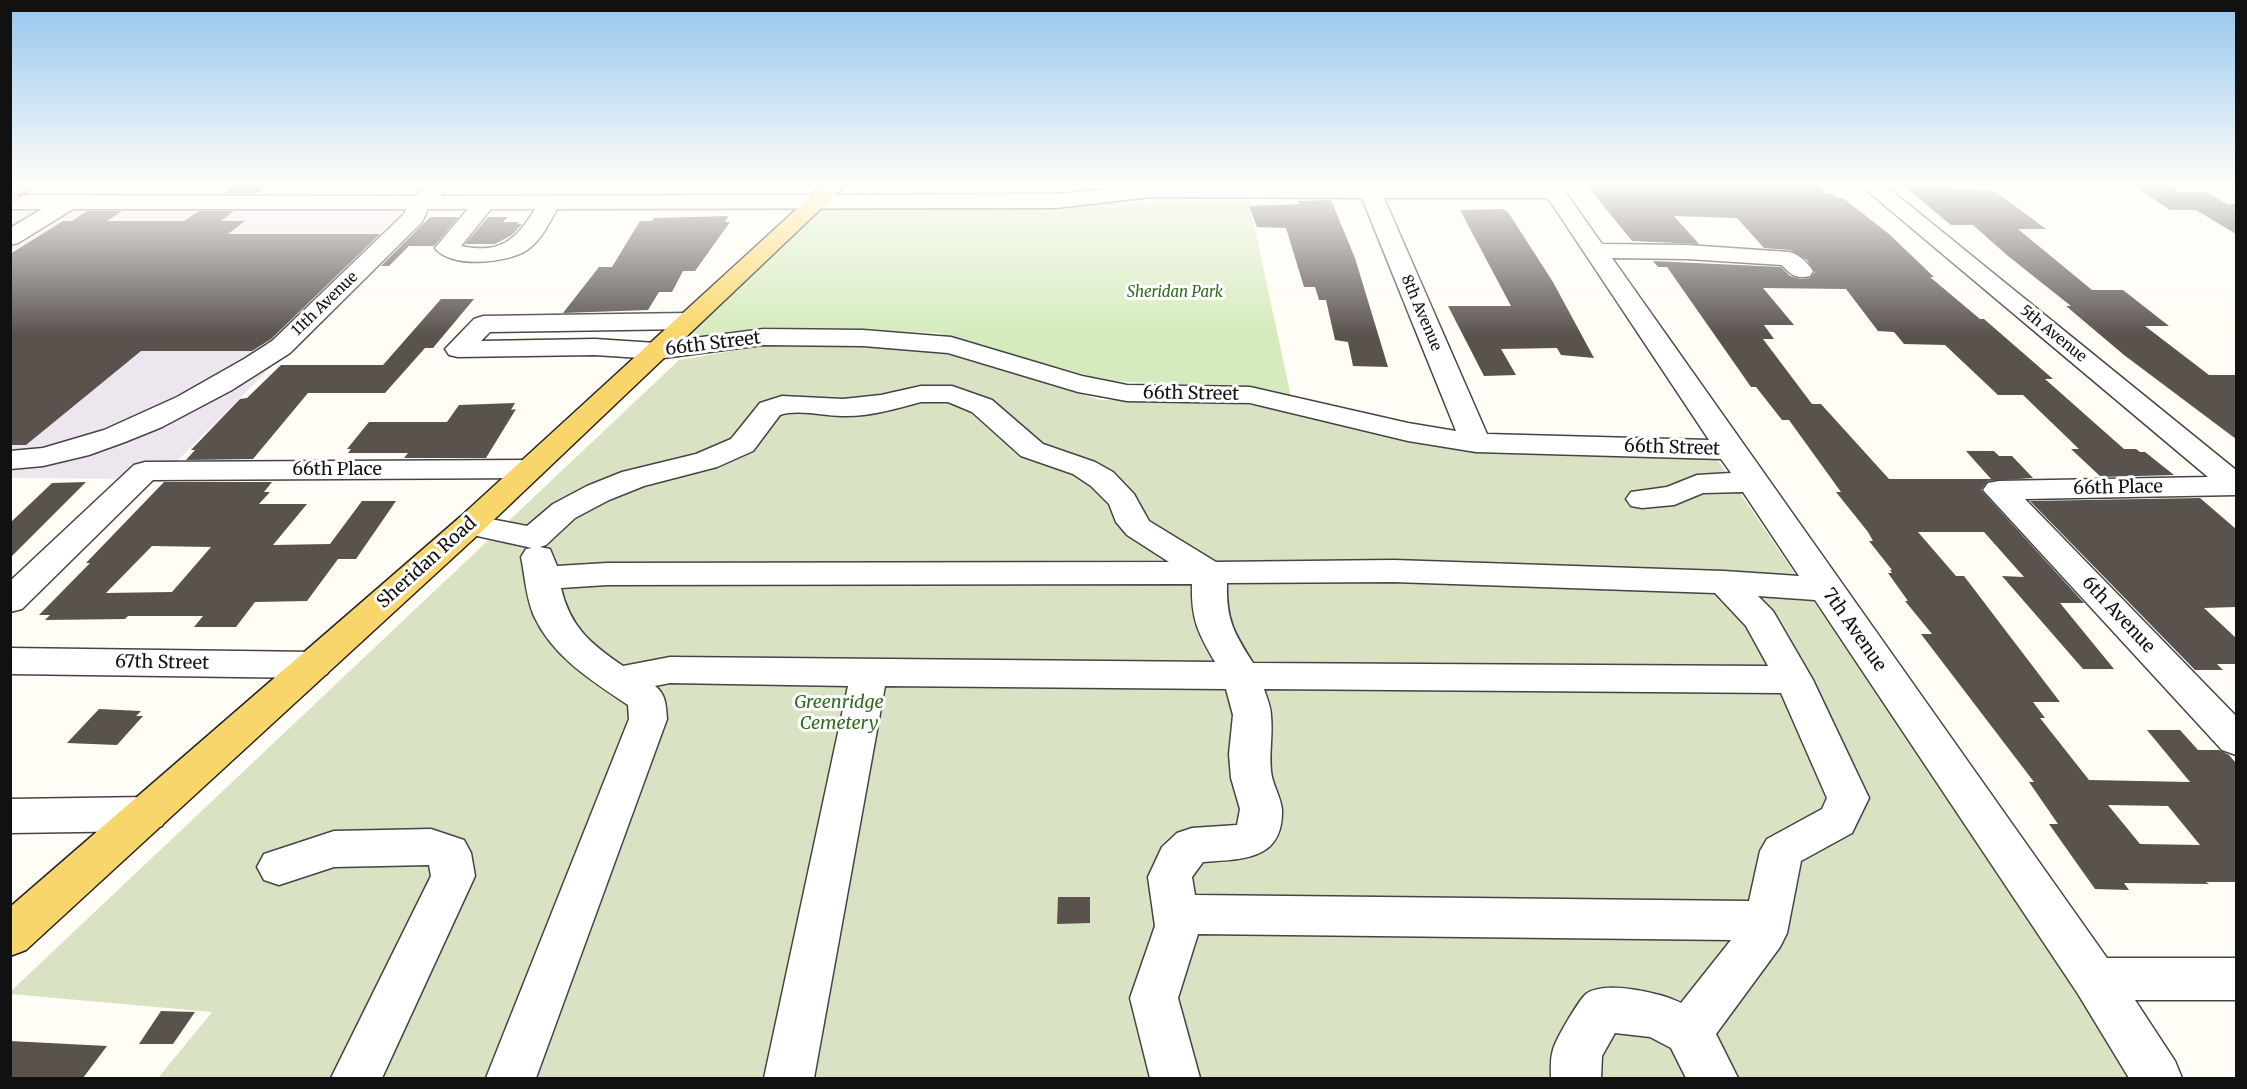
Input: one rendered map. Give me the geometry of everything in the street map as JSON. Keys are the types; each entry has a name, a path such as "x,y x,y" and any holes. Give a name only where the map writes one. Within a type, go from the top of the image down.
{"main road":[{"name":"Sheridan Road","path":"10,936 470,525 783,234"}],"street":[{"name":"11th Avenue","path":"10,459 24,459 74,450 129,430 222,384 281,347 397,234"},
{"path":"459,234 447,248 461,254 489,254 506,251 520,245 528,234"},
{"name":"8th Avenue","path":"1388,234 1476,443"},
{"name":"7th Avenue","path":"1582,234 2095,979 2157,1078"},
{"name":"5th Avenue","path":"1931,234 2236,486"},
{"path":"1594,251 1687,252 1766,257 1789,260 1802,271"},
{"name":"66th Street","path":"688,321 483,324 458,349 595,347 656,351 763,337 863,338 951,345 1078,384 1127,393 1250,395 1407,432 1476,443 1730,450"},
{"path":"534,538 564,511 598,492 633,478 706,461 742,445 770,409 782,405 843,408 881,404 921,394 952,394 982,406 1032,450 1084,468 1102,480 1123,501 1132,522 1138,528 1209,573"},
{"name":"66th Place","path":"10,601 145,471 530,469"},
{"path":"1642,499 1674,496 1697,484 1752,482"},
{"name":"66th Place","path":"1999,490 2236,486"},
{"name":"6th Avenue","path":"1999,490 2236,740"},
{"path":"470,525 534,538"},
{"path":"511,1078 648,719 646,699 581,654 552,618 534,538"},
{"path":"543,578 607,574 1394,571 1724,582 1826,590"},
{"path":"1175,1078 1154,998 1178,926 1170,877 1177,860 1192,845 1242,842 1257,835 1260,809 1251,778 1249,754 1252,715 1242,676 1214,630 1209,600 1209,573"},
{"path":"1688,1032 1764,933 1782,851 1837,821 1848,798 1794,680 1760,619 1724,582"},
{"name":"67th Street","path":"10,661 314,665"},
{"path":"618,680 670,670 1794,680"},
{"path":"789,1078 869,673"},
{"path":"10,816 147,814"},
{"path":"279,867 334,849 431,847 449,853 453,876 356,1078"},
{"path":"1176,914 1767,921"},
{"path":"2095,979 2236,979"},
{"path":"1576,1078 1577,1051 1603,1010 1656,1015 1688,1032 1713,1078"}],"shaded area":[{"path":"11,234 388,234 285,353 174,464 123,479 11,478"}],"green space":[{"name":"Sheridan Park","path":"795,234 1256,234 1291,397 1231,386 1107,381 938,333 764,327 689,337"},
{"name":"Greenridge Cemetery","path":"863,346 939,352 1101,400 1204,401 1281,408 1467,451 1717,459 2082,996 2128,1078 158,1078 212,1012 11,994 11,991 679,360 756,347"}],"building":[{"path":"42,234 380,234 271,339 252,351 141,351 26,445 10,445 10,254"},
{"path":"413,234 444,234 434,246 409,246 389,266 381,266"},
{"path":"474,234 513,234 495,244 465,244"},
{"path":"632,234 722,234 695,271 683,271 672,292 659,292 648,310 563,313 599,267 612,267"},
{"path":"1288,234 1345,234 1355,258 1388,367 1353,366 1348,342 1335,340 1326,300 1319,300 1315,287 1304,287"},
{"path":"1473,234 1522,234 1553,282 1594,358 1561,355 1557,348 1501,349 1516,375 1484,376 1448,306 1511,306"},
{"path":"1626,234 1690,234 1699,244 1632,241"},
{"path":"1751,234 1889,234 1934,277 1930,277 1980,319 1984,319 2053,379 2045,379 2124,449 2145,452 2174,475 2101,477 2071,449 2079,449 2023,395 1998,395 1945,345 1904,344 1894,332 1878,331 1846,289 1763,288 1794,325 1764,325 1774,339 1763,339 1812,404 1821,404 1889,479 1991,479 1966,451 1994,451 1999,456 2012,456 2033,478 1988,481 1981,490 2084,603 2060,603 2114,669 2083,669 2002,576 2024,577 1984,532 1918,532 1956,576 1964,576 2060,702 2033,702 2045,718 2040,718 2089,780 2190,782 2147,730 2180,730 2198,750 2219,750 2229,755 2236,763 2236,882 2124,883 2129,890 2095,889 2049,824 2058,824 2029,782 2034,782 1921,634 1932,634 1905,601 1908,601 1888,573 1892,573 1890,570 1892,570 1869,541 1873,541 1868,532 1836,492 1841,492 1789,420 1782,420 1756,387 1751,387 1667,267 1658,267 1653,261 1781,267 1790,276 1801,279 1810,278 1815,272 1807,260 1790,250 1764,248","holes":["2108,805 2168,806 2200,845 2140,844"]},
{"path":"1983,234 2024,234 2092,290 2123,290 2169,326 2145,326 2209,375 2236,375 2236,439 2124,355 2066,306 2071,306"},
{"path":"441,299 474,299 433,348 425,348 385,393 308,393 253,459 186,460 195,450 191,450 240,399 247,398 281,365 383,365"},
{"path":"515,403 511,410 516,409 486,458 404,458 408,453 348,453 351,449 347,449 369,422 447,422 459,405"},
{"path":"86,482 10,558 10,523 52,483"},
{"path":"164,482 272,482 264,492 270,492 259,504 307,504 273,545 330,544 362,501 396,501 356,559 338,559 307,601 255,602 236,627 194,627 203,616 128,616 125,619 45,620 50,615 39,615 90,563 86,563","holes":["152,546 211,547 172,592 106,593"]},
{"path":"2200,498 2236,529 2236,607 2204,608 2236,638 2236,664 2217,664 2223,670 2195,670 2030,501"},
{"path":"99,709 141,711 136,716 143,716 117,745 67,743"},
{"path":"1058,897 1090,897 1090,923 1057,924"},
{"path":"161,1011 195,1012 173,1044 139,1044"},
{"path":"10,1041 107,1046 83,1078 10,1078"}]}
